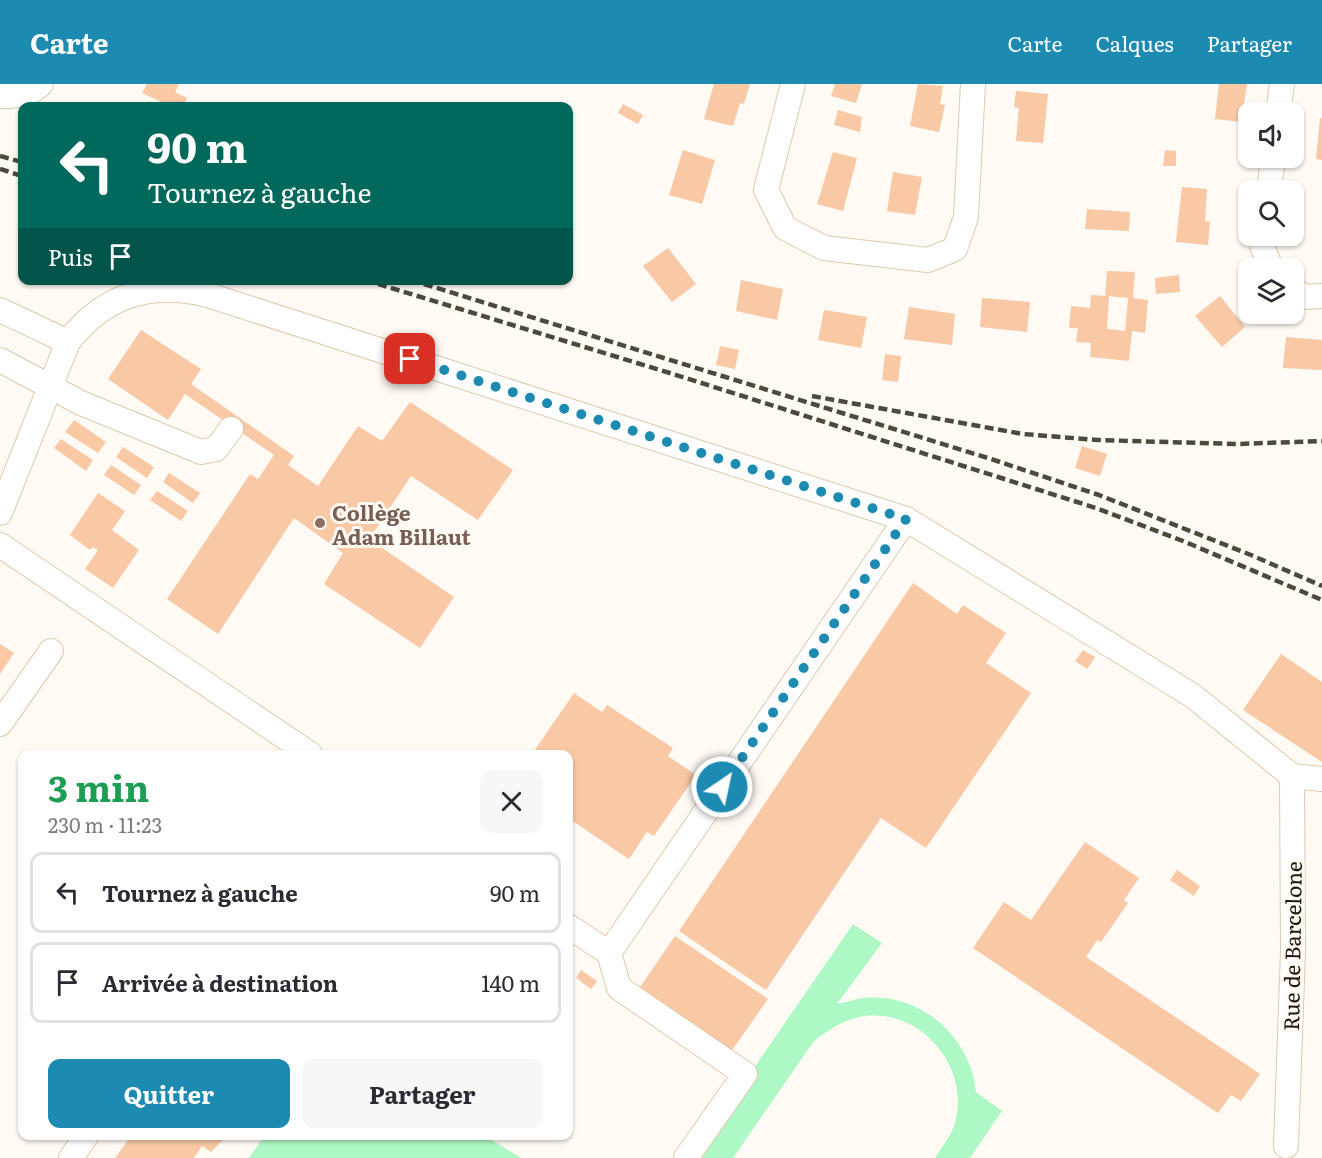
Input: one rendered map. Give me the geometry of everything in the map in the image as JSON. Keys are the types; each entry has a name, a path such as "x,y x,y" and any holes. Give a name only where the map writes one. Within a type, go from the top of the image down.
{"street":[{"path":"0,96 22,96 36,90 41,84"},
{"path":"793,84 766,190 785,228 824,248 928,260 955,249 966,217 973,84"},
{"path":"1279,102 1282,84"},
{"path":"0,513 68,342 93,315 110,304 148,290 187,290 219,298 906,519 1193,696 1293,776 1322,779"},
{"path":"1304,296 1322,296"},
{"path":"0,310 68,342"},
{"path":"0,360 81,403 201,452 216,449 231,429"},
{"path":"609,954 906,519"},
{"path":"0,545 304,750"},
{"path":"0,724 51,651"},
{"name":"Rue de Barcelone","path":"1286,1146 1293,951 1293,776"},
{"path":"573,929 609,954 619,988 745,1074 686,1158"},
{"path":"71,1158 83,1140"}],"green space":[{"path":"853,924 882,943 837,1004 864,998 897,1000 926,1013 950,1033 970,1065 976,1092 1002,1111 970,1158 935,1158 952,1131 957,1110 957,1089 951,1069 941,1051 926,1035 909,1024 889,1017 867,1016 839,1024 814,1041 733,1158 692,1158"},
{"path":"261,1140 492,1140 521,1158 249,1158"}],"building":[{"path":"147,84 179,84 175,92 187,98 185,102 161,102 142,93"},
{"path":"714,84 750,84 744,104 740,103 733,126 704,119"},
{"path":"835,84 862,84 856,103 831,96"},
{"path":"918,84 943,86 940,104 945,105 939,132 910,126"},
{"path":"1219,84 1247,84 1244,102 1238,102 1238,122 1215,119"},
{"path":"1016,91 1048,94 1043,143 1016,141 1019,108 1014,107"},
{"path":"623,104 643,115 638,124 618,113"},
{"path":"838,110 862,117 860,132 834,125"},
{"path":"1320,118 1322,118 1322,160 1316,159"},
{"path":"683,150 715,160 702,204 669,195"},
{"path":"1165,150 1176,151 1176,166 1163,166"},
{"path":"833,152 857,158 843,211 817,204"},
{"path":"893,172 922,177 915,215 887,211"},
{"path":"1182,187 1207,189 1205,221 1210,222 1208,245 1176,242"},
{"path":"1087,209 1130,212 1129,231 1085,229"},
{"path":"668,248 696,284 672,302 643,266"},
{"path":"1107,271 1135,272 1133,298 1148,300 1145,333 1132,331 1129,361 1090,357 1091,343 1076,342 1078,328 1069,328 1071,306 1090,308 1091,295 1105,296","holes":["1109,296 1128,298 1125,331 1107,329"]},
{"path":"1179,275 1180,292 1156,294 1155,278"},
{"path":"741,280 783,289 777,320 736,311"},
{"path":"1220,296 1238,318 1238,324 1243,324 1245,327 1222,347 1195,316"},
{"path":"982,298 1030,302 1027,332 980,327"},
{"path":"909,307 955,314 952,345 904,339"},
{"path":"824,310 867,317 861,348 818,340"},
{"path":"141,330 201,369 191,384 294,456 288,465 318,486 358,426 382,441 410,402 513,470 478,520 411,476 369,539 454,597 420,648 324,584 343,553 294,518 218,634 167,599 250,474 258,479 274,455 185,394 168,420 108,379"},
{"path":"1286,337 1322,340 1322,370 1283,368"},
{"path":"720,346 739,350 735,369 716,365"},
{"path":"885,354 901,356 898,382 882,380"},
{"path":"74,420 106,442 98,453 65,432"},
{"path":"61,439 93,460 86,471 54,448"},
{"path":"1082,446 1107,454 1100,476 1075,468"},
{"path":"123,447 154,467 147,478 116,457"},
{"path":"111,465 141,485 134,495 104,475"},
{"path":"169,473 200,493 193,503 163,482"},
{"path":"157,491 188,511 181,521 150,500"},
{"path":"98,493 125,511 112,530 139,550 113,588 85,569 98,550 93,547 90,550 70,535"},
{"path":"913,583 957,614 963,605 1006,633 986,663 1031,693 926,848 881,818 766,990 679,931"},
{"path":"0,644 14,653 0,674"},
{"path":"1083,650 1095,657 1087,669 1075,661"},
{"path":"1281,654 1322,682 1322,762 1243,710"},
{"path":"574,693 602,712 607,705 673,748 668,756 696,775 654,836 647,832 629,859 573,821 573,750 535,750"},
{"path":"1085,842 1139,878 1124,900 1128,903 1101,942 1097,940 1086,957 1260,1074 1241,1101 1231,1095 1218,1113 973,948 1004,902 1031,920"},
{"path":"1177,870 1200,886 1194,896 1170,880"},
{"path":"675,936 768,999 730,1053 638,990"},
{"path":"581,970 597,981 591,989 576,978"},
{"path":"128,1140 224,1140 211,1152 202,1146 194,1158 115,1158"}],"railway":[{"path":"0,156 18,161"},
{"path":"0,169 18,175"},
{"path":"381,285 673,374 1096,508 1183,541 1322,600"},
{"path":"427,285 988,458 1099,495 1251,555 1322,586"},
{"path":"812,396 1023,434 1097,440 1237,444 1322,441"}],"place":[{"name":"Collège Adam Billaut","path":"320,523"}],"route":[{"path":"410,359 906,519 722,787"}]}
